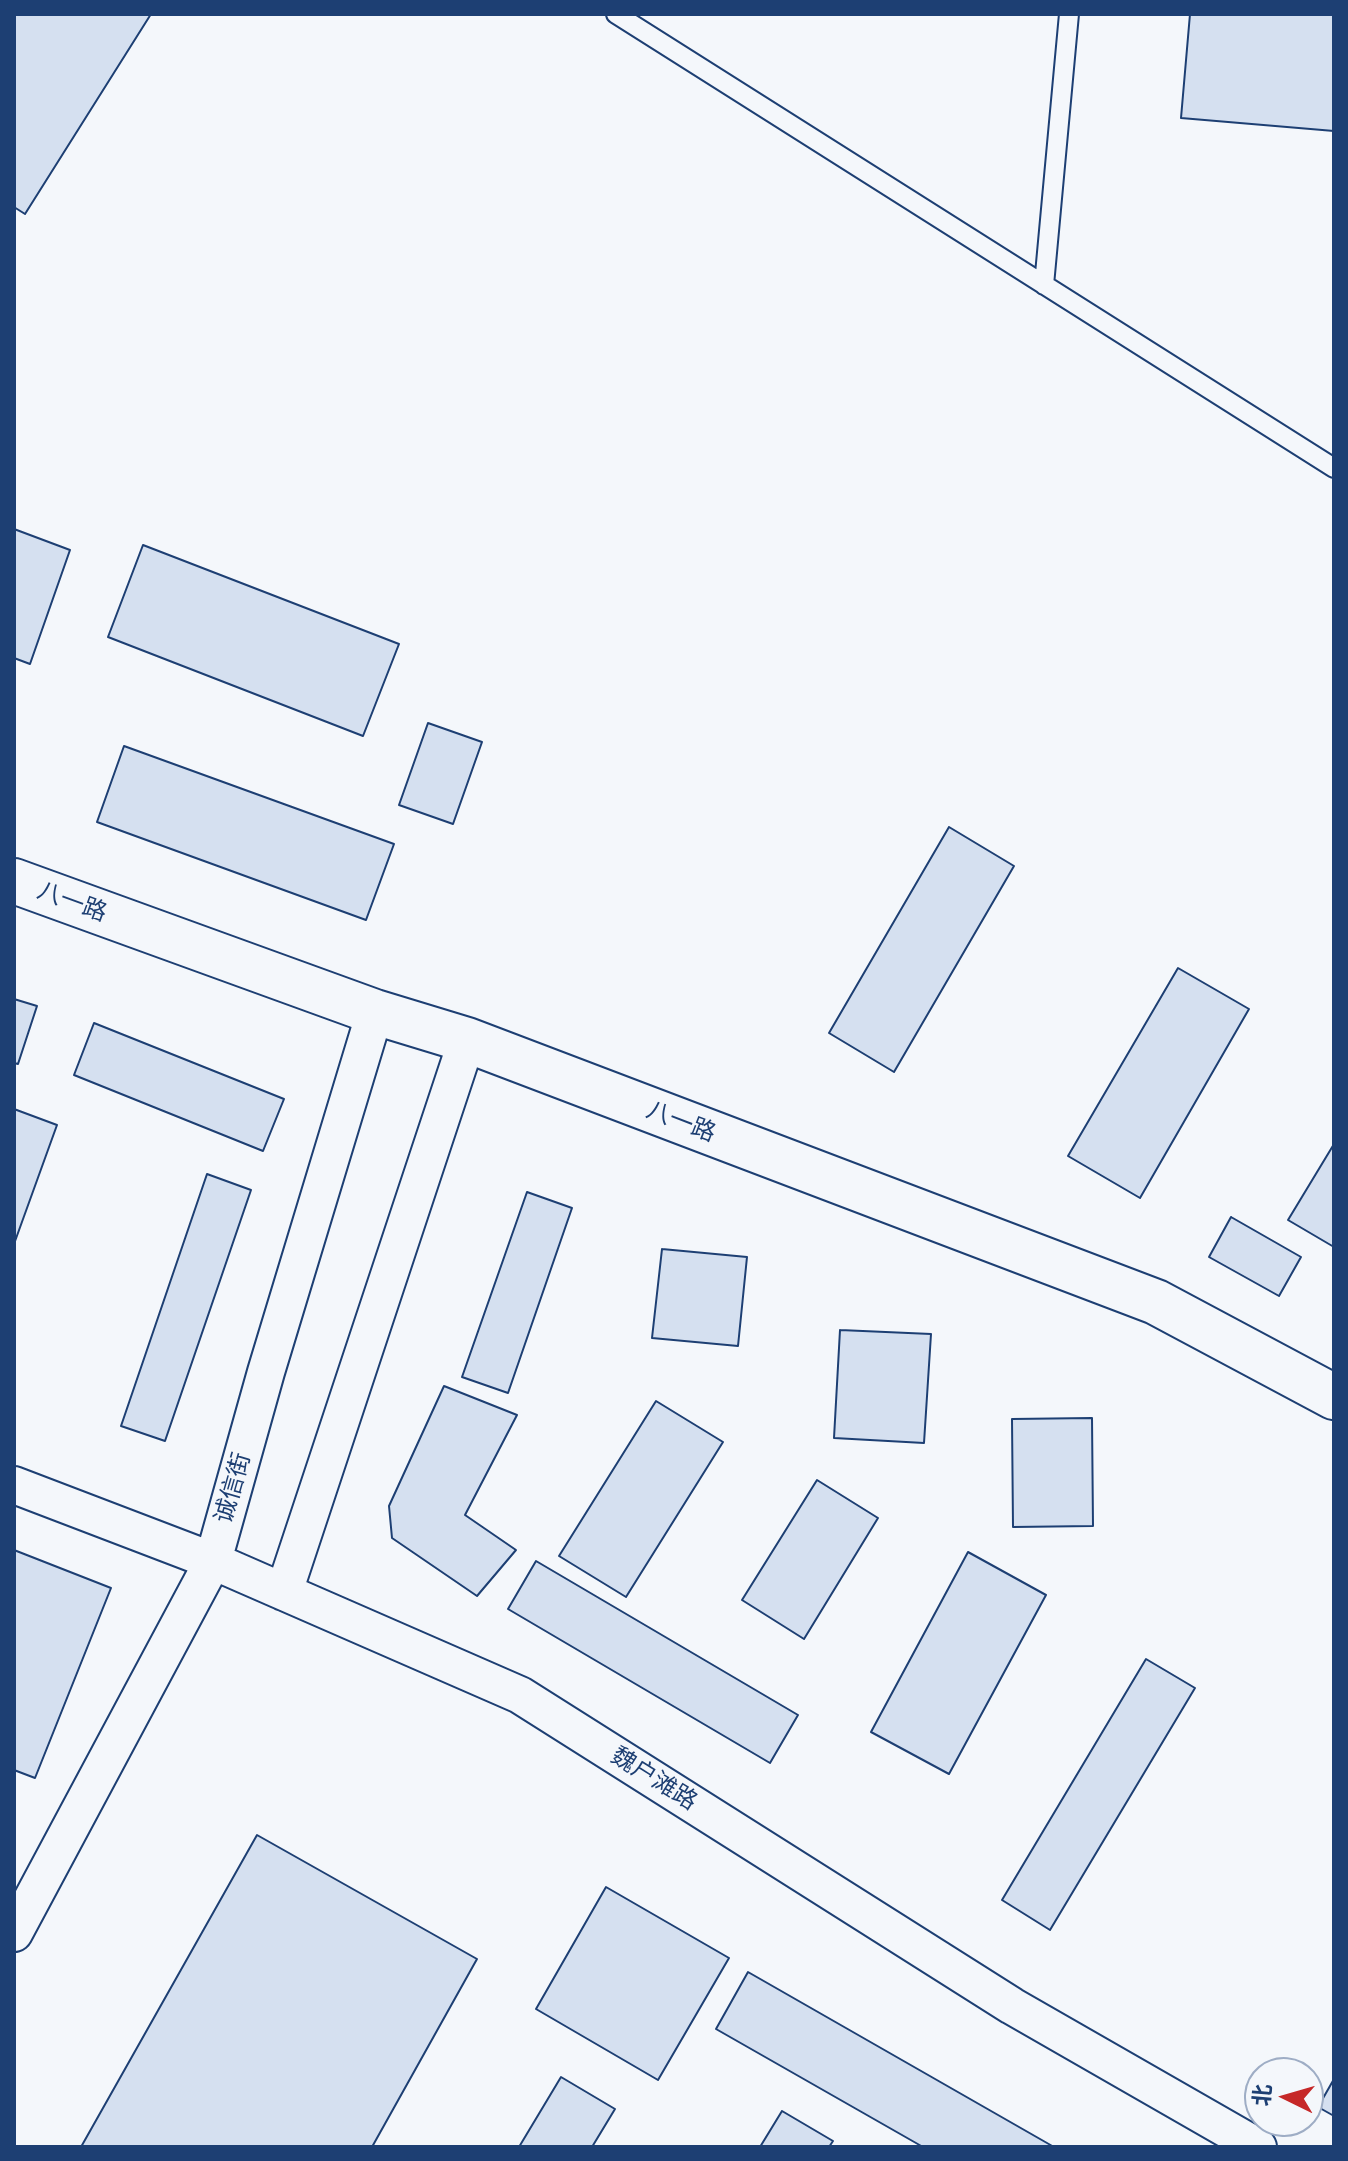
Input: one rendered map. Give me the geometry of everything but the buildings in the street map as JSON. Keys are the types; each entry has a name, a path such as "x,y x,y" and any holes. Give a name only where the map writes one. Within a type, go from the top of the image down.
{"street":[{"name":"八一路","path":"14,881 375,1012 467,1040 1156,1302 1331,1388"},
{"name":"诚信街","path":"14,1933 213,1561 266,1372 375,1012"},
{"path":"284,1592 467,1040"},
{"name":"魏户滩路","path":"14,1485 213,1561 520,1695 1012,2006 1258,2147"}],"lane":[{"path":"616,14 1334,468"},
{"path":"1044,285 1069,14"}]}
